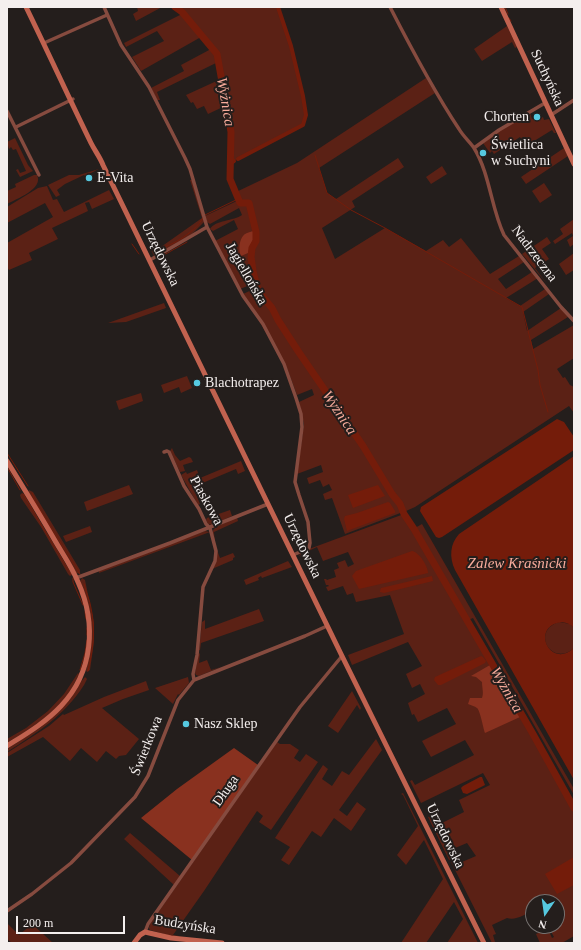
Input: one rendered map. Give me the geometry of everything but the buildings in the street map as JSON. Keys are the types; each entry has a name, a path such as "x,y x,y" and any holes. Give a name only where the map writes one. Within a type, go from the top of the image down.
{"street":[{"name":"Urzędowska","path":"26,7 71,99 97,147 100,158 268,504 484,943"},
{"name":"Jagiellońska","path":"104,7 121,45 149,87 190,168 207,227 243,296 263,324 284,364 301,414 302,433 295,482 308,522 310,544 309,548 293,555"},
{"name":"Nadrzeczna","path":"390,7 409,45 459,130 474,148 504,235 561,307 574,321"},
{"name":"Suchyńska","path":"501,7 574,164"},
{"path":"44,43 107,15"},
{"path":"14,126 71,99"},
{"path":"551,115 574,100"},
{"path":"474,148 499,130 545,103"},
{"path":"7,111 39,175"},
{"path":"150,260 207,227"},
{"name":"Piaskowa","path":"166,451 184,486 199,509 206,524 210,528 216,551 216,557 203,587 197,655 193,674 194,680"},
{"path":"7,461 76,578 87,607 90,622 89,651 82,673 71,694 56,711 39,726 7,746"},
{"path":"76,578 210,528 268,504"},
{"name":"Świerkowa","path":"7,912 71,863 135,797 148,776 178,700 194,680 328,626"},
{"name":"Długa","path":"134,943 140,935 145,932 148,924 296,713 342,656"},
{"name":"Budzyńska","path":"145,932 171,938 222,943"}],"shaded area":[{"path":"137,7 162,7 136,21 133,14 138,11"},
{"path":"180,7 278,7 291,46 303,96 306,115 303,125 232,162 232,130 218,54"},
{"path":"182,14 201,37 141,71 132,57 164,41 157,31 126,47 124,43"},
{"path":"507,26 517,47 515,48 512,42 482,61 474,49"},
{"path":"211,49 216,54 218,62 157,92 160,100 157,100 151,88 184,71 181,65"},
{"path":"426,78 435,93 319,168 327,193 336,199 398,158 404,167 352,201 355,207 322,228 335,259 385,228 426,251 443,240 449,247 461,238 490,274 519,256 524,262 498,279 506,289 532,272 538,278 506,298 520,306 545,289 549,294 523,312 527,331 561,308 568,317 531,340 533,349 574,325 574,358 557,369 563,378 565,377 570,385 574,387 574,413 569,406 415,507 406,511 402,505 403,512 345,534 332,498 325,500 323,494 332,490 329,484 323,487 320,480 309,484 307,478 323,472 321,465 297,474 304,424 299,402 314,395 312,389 297,395 287,368 243,294 256,288 255,283 240,289 215,241 238,229 234,220 213,231 210,229 212,226 220,222 242,215 239,208 210,224 207,222 205,216 237,201 234,193 297,163"},
{"path":"221,79 225,106 208,114 204,106 197,109 186,95"},
{"path":"530,113 532,119 534,118 536,121 543,117 544,120 549,119 556,133 552,130 526,146 520,137 494,154 492,151 490,153 483,143 499,131"},
{"path":"15,138 28,165 33,171 20,177 16,170 18,169 20,173 26,171 16,149 13,150 11,147 9,149 7,142"},
{"path":"564,148 568,156 526,184 521,177"},
{"path":"442,166 447,174 431,184 426,177"},
{"path":"99,169 65,184 57,190 60,195 56,197 48,185 69,175 79,175"},
{"path":"37,175 37,185 28,193 7,204 7,191 16,187 15,184"},
{"path":"190,180 192,180 204,222 192,234 154,256 151,250 158,249 202,218"},
{"path":"544,183 552,195 540,203 532,191"},
{"path":"47,186 53,200 57,199 64,212 109,190 114,199 92,209 89,202 85,203 88,211 52,228 58,239 29,253 32,260 9,270 7,267 7,243 53,217 45,203 7,223 7,207 38,188"},
{"path":"574,219 574,244 570,247 567,240 573,236 572,233 555,244 553,241 563,234 560,229"},
{"path":"253,231 254,237 248,253 241,256 239,247 242,237"},
{"path":"547,237 551,243 542,249 549,259 535,268 547,284 522,254"},
{"path":"574,253 574,270 566,275 559,264"},
{"path":"164,303 166,308 126,322 108,323"},
{"path":"187,376 192,388 181,393 179,387 164,393 161,385"},
{"path":"141,393 143,401 119,410 116,401"},
{"path":"172,448 180,461 189,457 191,458 193,462 183,465 185,471 180,472 170,451"},
{"path":"241,461 245,471 238,474 236,469 193,487 200,504 198,505 181,475 186,472 187,474 197,470 200,478"},
{"path":"129,485 133,494 87,511 84,502"},
{"path":"29,490 33,492 80,570 80,574 76,573 28,492"},
{"path":"22,493 72,575 70,576 68,574 41,527 21,498 20,495"},
{"path":"230,510 232,516 212,525 208,524 206,520 207,518"},
{"path":"404,514 522,716 574,810 574,936 562,943 540,943 536,934 550,934 552,938 554,937 552,934 565,934 565,894 525,894 525,914 514,919 507,918 492,925 496,934 493,935 495,942 492,943 451,862 453,861 455,865 476,856 467,843 448,851 452,859 449,860 428,817 431,816 436,826 464,812 459,800 490,785 483,773 421,803 410,781 412,780 415,785 474,755 465,740 431,757 422,741 456,724 447,708 418,722 414,714 412,715 408,703 425,694 420,684 412,688 406,674 422,666 408,642 352,665 348,655 404,634 390,595 356,602 353,593 347,595 343,586 328,591 326,587 329,586 326,585 324,579 327,580 336,577 334,570 339,568 337,563 345,560 348,567 354,564 348,552 323,561 317,547 300,555 301,557 299,555 309,549"},
{"path":"237,517 238,521 214,532 215,545 220,558 233,553 235,557 233,560 212,569 215,562 213,530 216,527"},
{"path":"422,524 574,789 574,795 473,618 468,620 415,528"},
{"path":"90,526 92,532 66,542 63,536"},
{"path":"205,531 210,532 99,573 99,571"},
{"path":"288,561 292,567 262,578 261,576 258,578 259,580 246,585 244,580"},
{"path":"82,578 85,580 94,623 94,642 90,670 87,672 86,670 91,647 91,625 88,603 80,581"},
{"path":"259,609 264,621 201,643 199,650 202,622 205,620 205,629"},
{"path":"559,622 570,624 574,628 574,648 566,653 558,654 547,646 545,639 546,633 550,627"},
{"path":"200,653 199,663 207,660 211,670 221,667 199,676 196,675 198,655"},
{"path":"490,665 520,717 485,733 478,709 468,704 470,698 482,698 483,694 482,682 476,677 471,676"},
{"path":"78,673 79,674 70,691 56,708 33,727 7,743 7,739 26,728 48,711 64,694"},
{"path":"85,677 87,679 84,685 59,715 50,723 7,752 7,749 41,727"},
{"path":"188,677 189,683 179,695 178,694 173,704 155,688"},
{"path":"146,681 149,690 102,708 139,739 126,755 119,756 116,759 106,751 97,762 81,748 70,761 43,737 7,757 7,753 49,726 63,714 64,715 104,697"},
{"path":"352,691 361,708 360,710 357,705 338,733 328,726"},
{"path":"376,739 382,750 339,810 347,816 357,802 366,809 351,831 334,818 321,837 312,831 289,865 281,860 290,847 275,838 323,765 328,769 322,779 332,786 342,771 349,775"},
{"path":"277,742 280,744 290,744 299,750 294,758 300,762 306,754 318,762 271,830 259,822 263,816 257,811 173,935 179,936 178,938 150,930 150,924"},
{"path":"234,748 258,765 192,860 141,818 177,789"},
{"path":"403,793 478,943 447,943 463,919 454,902 426,943 401,943 443,879 424,840 406,865 397,855 418,826 403,795 401,794"},
{"path":"130,833 180,876 174,885 124,839"},
{"path":"7,923 19,935 32,924 53,943 12,943 7,939"}],"water":[{"path":"557,419 564,422 574,437 574,450 442,537 436,537 420,511 421,507"},
{"name":"Zalew Kraśnicki","path":"574,456 574,628 566,623 557,623 550,627 546,633 545,640 552,651 558,654 566,653 574,648 574,780 455,570 451,551 452,546 459,534"},
{"path":"378,485 385,496 353,508 348,495"},
{"path":"388,502 395,513 347,531 344,519 345,516"},
{"path":"412,551 423,560 428,573 359,589 352,576 356,571"},
{"path":"432,576 433,581 384,593 380,592 381,588"},
{"path":"481,656 486,661 485,663 441,685 438,685 434,680 435,677"},
{"path":"482,777 485,785 467,794 463,793 461,788 463,786"},
{"path":"574,857 574,885 557,894 545,874"}],"waterway":[{"name":"Wyżnica","path":"175,7 182,12 217,54 231,132 230,179 240,203 249,203 256,232 256,241 252,248 251,257 258,291 272,308 298,351 363,446 392,494 400,504 404,514 533,734 574,808"},
{"path":"238,159 303,125 306,115 291,46 278,7"},
{"path":"505,7 508,14"},
{"path":"315,155 327,193 351,210 522,307 538,370 540,385 548,412"},
{"path":"205,215 238,199"},
{"path":"151,250 166,246 187,235 203,218"},
{"path":"162,256 187,242"},
{"path":"132,244 139,254"},
{"path":"7,453 28,486"},
{"path":"7,467 20,490"},
{"path":"32,493 36,503 80,574"},
{"path":"23,494 71,574"},
{"path":"73,578 73,582 83,605"},
{"path":"84,584 93,616 94,632 88,671"},
{"path":"85,612 86,619"},
{"path":"87,628 87,635"},
{"path":"80,670 87,640"}],"place":[{"name":"Chorten","path":"537,117"},
{"name":"Świetlica w Suchyni","path":"483,153"},
{"name":"E-Vita","path":"89,178"},
{"name":"Blachotrapez","path":"197,383"},
{"name":"Nasz Sklep","path":"186,724"}]}
